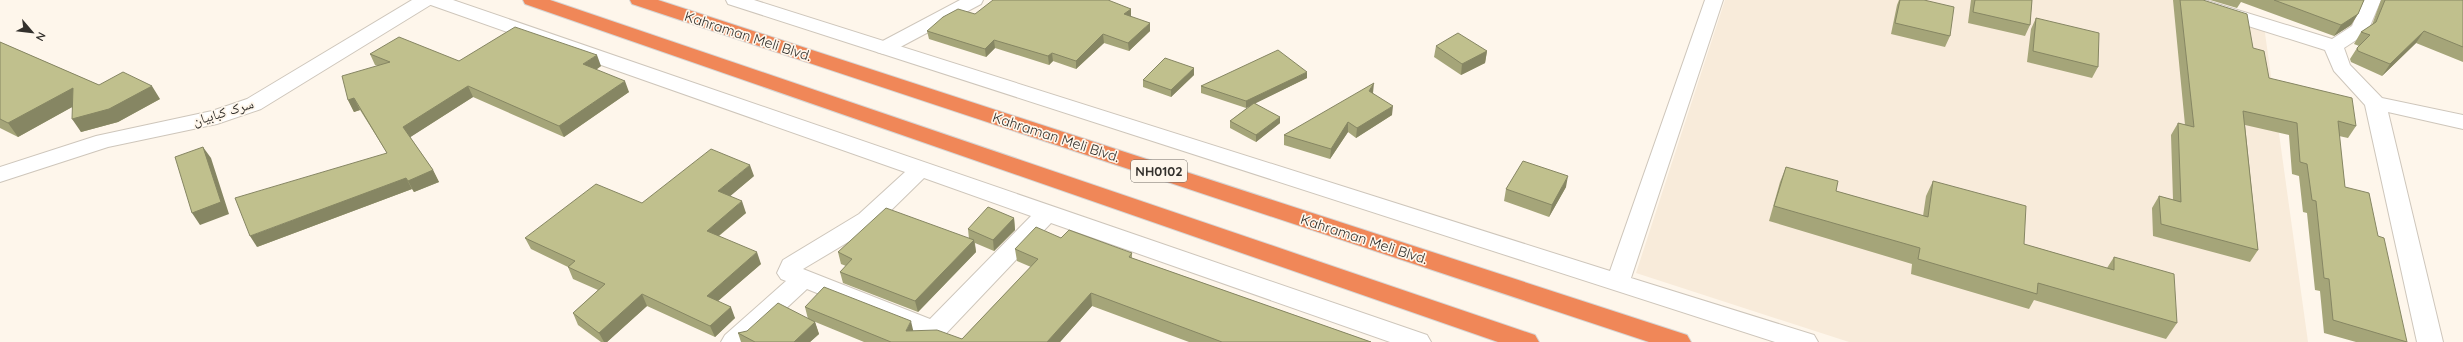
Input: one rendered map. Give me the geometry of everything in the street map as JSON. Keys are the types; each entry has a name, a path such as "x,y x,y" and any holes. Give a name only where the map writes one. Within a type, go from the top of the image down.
{"highway":[{"path":"532,0 1526,342"},
{"name":"Kahraman Meli Blvd.","path":"639,0 1678,342"}],"street":[{"name":"سرک کبابیان","path":"0,175 104,141 217,117 254,104 425,0"},
{"path":"435,0 1418,342"},
{"path":"735,0 1806,342"},
{"path":"884,48 974,0"},
{"path":"1618,282 1714,0"},
{"path":"2185,0 2334,46"},
{"path":"2334,46 2360,29 2372,0"},
{"path":"2334,46 2341,67 2375,103 2430,342"},
{"path":"2375,103 2463,122"},
{"path":"921,169 867,220 791,266 789,273 928,336 1047,213"},
{"path":"734,342 803,279"}],"shaded area":[{"path":"1725,0 2186,0 2264,26 2308,342 1849,342 1636,273"}],"building":[{"path":"993,0 1108,0 1131,9 1124,14 1150,23 1128,43 1103,34 1076,61 1052,53 1048,56 994,40 985,49 927,31 943,17 958,9 975,14"},
{"path":"1900,0 1924,0 1954,7 1950,36 1895,23"},
{"path":"1975,0 2032,0 2030,25 1973,12"},
{"path":"2180,0 2203,0 2247,14 2253,48 2264,51 2269,78 2352,98 2356,126 2338,121 2345,187 2369,193 2378,236 2384,238 2407,342 2333,320 2329,279 2324,278 2316,201 2312,200 2307,164 2300,162 2297,123 2243,111 2258,250 2161,224 2159,196 2181,202 2178,123 2194,127"},
{"path":"2274,0 2364,0 2358,14 2341,25"},
{"path":"2385,0 2463,0 2463,47 2424,31 2390,64 2358,51 2357,48 2370,35 2361,32 2376,22"},
{"path":"2036,18 2099,33 2098,67 2033,51"},
{"path":"515,27 597,55 583,64 625,81 559,126 468,86 403,127 433,170 408,181 406,178 250,236 235,198 387,153 354,98 348,100 342,76 390,62 370,54 399,37 459,61"},
{"path":"1458,33 1487,51 1462,64 1436,46"},
{"path":"0,42 99,85 123,72 152,86 109,109 72,119 73,88 8,123 0,119"},
{"path":"1278,50 1307,72 1246,101 1201,86"},
{"path":"1165,58 1194,68 1171,90 1143,80"},
{"path":"1374,83 1369,91 1393,106 1357,128 1348,122 1331,149 1284,135"},
{"path":"1254,103 1280,117 1256,135 1230,121"},
{"path":"203,147 221,202 192,213 175,157"},
{"path":"711,149 750,165 718,191 742,201 707,231 757,252 707,296 731,307 710,326 642,294 599,333 573,313 605,284 568,267 575,261 525,238 596,184 642,203"},
{"path":"1523,161 1568,176 1552,205 1506,189"},
{"path":"1786,167 1838,181 1836,191 1928,217 1933,181 2026,206 2024,244 2114,270 2114,257 2174,274 2177,323 2038,283 2037,294 1918,259 1920,248 1774,206"},
{"path":"988,207 1014,218 993,240 968,229"},
{"path":"886,208 974,240 915,301 840,272 852,259 838,252"},
{"path":"1036,227 1061,238 1069,230 1132,253 1129,257 1371,342 1222,342 1091,293 1047,342 891,342 805,307 824,287 911,321 906,331 937,330 962,339 1038,259 1015,249"},
{"path":"778,303 815,322 794,342 755,342 738,333 747,331"}]}
